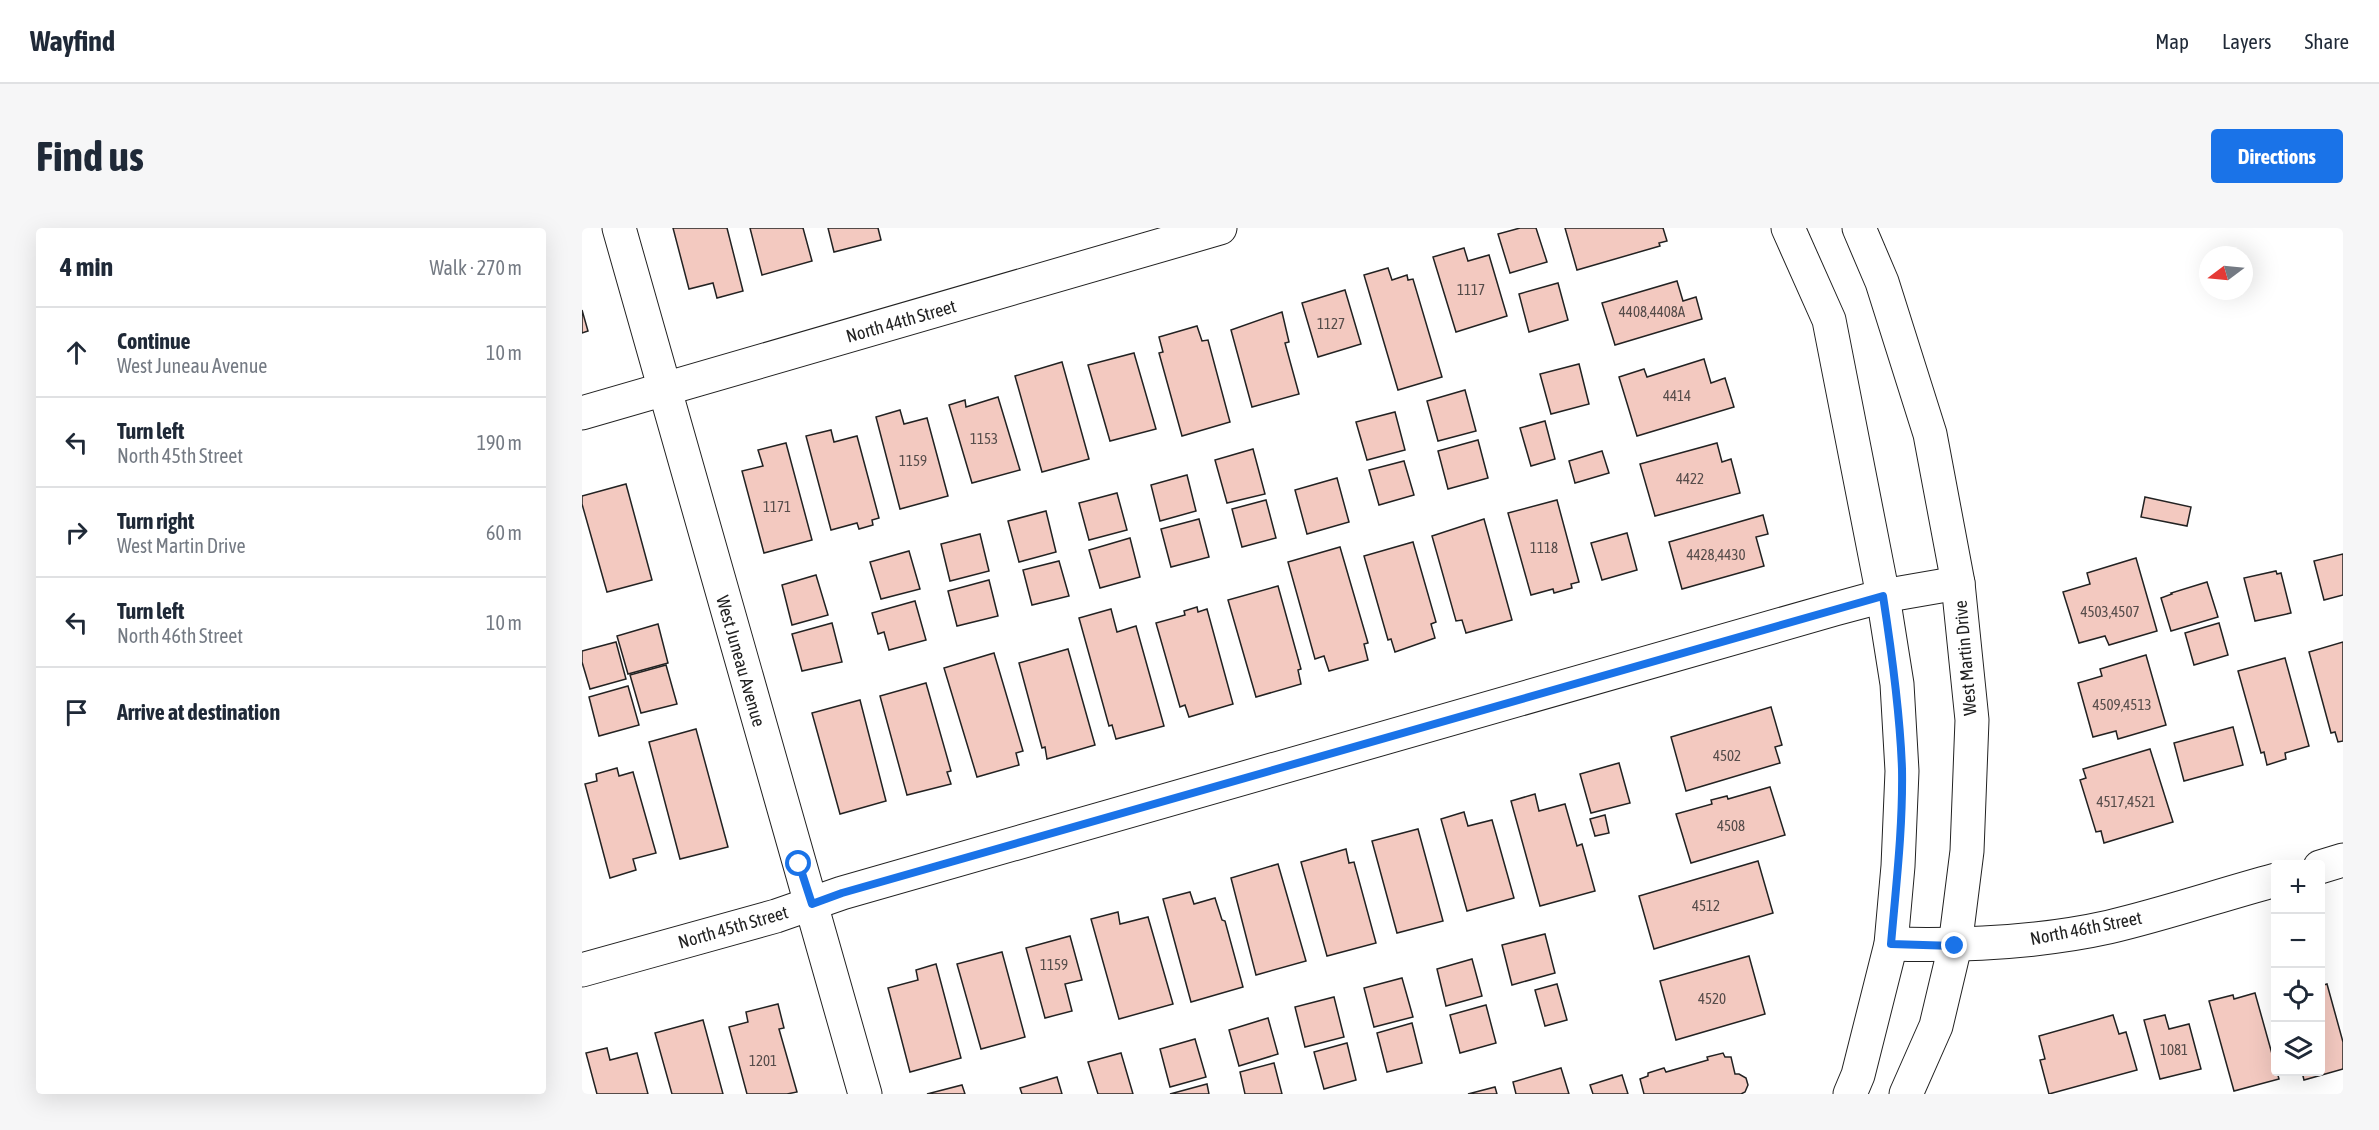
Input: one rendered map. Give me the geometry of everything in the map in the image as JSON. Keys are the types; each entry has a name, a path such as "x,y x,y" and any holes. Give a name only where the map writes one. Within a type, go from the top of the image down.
{"street":[{"name":"West Juneau Avenue","path":"619,228 865,1094"},
{"name":"North 44th Street","path":"582,413 1220,228"},
{"path":"1788,228 1829,320 1883,596 1897,684 1902,771 1898,866 1891,944 1858,1074 1850,1094"},
{"name":"West Martin Drive","path":"1859,228 1882,282 1930,434 1958,583 1972,720 1967,851 1955,946 1936,1026 1905,1094"},
{"name":"North 45th Street","path":"582,970 812,904 842,893 1883,596 1958,583"},
{"path":"2325,865 2343,860"},
{"name":"North 46th Street","path":"1891,944 1955,946 2038,939 2109,927 2271,881"}],"building":[{"path":"673,228 727,228 743,291 717,298 713,283 689,289"},
{"path":"750,228 803,228 812,261 762,275"},
{"path":"828,228 878,228 881,240 834,252"},
{"path":"1520,228 1536,228 1547,262 1510,273 1498,234"},
{"path":"1565,228 1663,228 1667,241 1659,243 1660,246 1577,270"},
{"path":"1464,248 1468,261 1489,255 1507,316 1456,332 1433,257"},
{"path":"1388,268 1392,280 1407,275 1408,280 1413,279 1442,377 1398,390 1364,275"},
{"path":"1677,281 1683,301 1696,297 1702,319 1615,345 1602,303"},
{"path":"1558,283 1568,320 1529,332 1519,294"},
{"path":"1345,290 1361,344 1318,357 1302,303"},
{"path":"582,310 588,331 582,333"},
{"path":"1282,312 1289,342 1285,343 1299,394 1252,407 1231,330"},
{"path":"1197,326 1202,341 1208,340 1230,422 1182,436 1159,353 1163,352 1159,337"},
{"path":"1134,353 1156,429 1110,441 1088,365"},
{"path":"1704,359 1711,383 1725,378 1734,407 1637,436 1619,377 1644,369 1647,377"},
{"path":"1062,362 1089,459 1042,472 1015,376"},
{"path":"1579,364 1589,404 1551,414 1540,374"},
{"path":"1465,390 1476,431 1438,441 1427,401"},
{"path":"998,397 1020,470 972,483 949,405 965,400 966,407"},
{"path":"900,410 904,424 927,418 948,496 900,509 876,417"},
{"path":"1395,412 1405,450 1367,460 1356,422"},
{"path":"1545,421 1555,459 1531,466 1520,428"},
{"path":"831,430 834,442 857,436 879,518 872,520 873,525 859,529 857,523 831,530 806,436"},
{"path":"1478,440 1488,478 1448,489 1438,451"},
{"path":"786,443 812,540 764,553 742,471 763,466 758,450"},
{"path":"1717,443 1722,462 1731,459 1740,493 1655,516 1640,464"},
{"path":"1253,449 1265,494 1227,503 1215,460"},
{"path":"1602,451 1609,473 1575,483 1569,461"},
{"path":"1404,461 1414,495 1379,505 1369,470"},
{"path":"1187,475 1196,511 1160,521 1151,485"},
{"path":"1337,478 1349,522 1307,534 1295,490"},
{"path":"626,484 652,580 607,592 582,504 582,496"},
{"path":"1117,493 1127,530 1089,540 1079,503"},
{"path":"2145,497 2191,507 2187,526 2141,517"},
{"path":"1266,500 1276,538 1242,547 1232,509"},
{"path":"1557,500 1579,582 1571,584 1572,588 1554,593 1553,589 1531,595 1508,513"},
{"path":"1046,511 1056,552 1019,562 1008,521"},
{"path":"1763,515 1768,534 1756,537 1764,566 1682,589 1669,542"},
{"path":"1199,519 1209,557 1171,567 1161,529"},
{"path":"1484,519 1512,620 1466,633 1462,620 1456,621 1432,536"},
{"path":"1627,533 1637,570 1602,580 1591,543"},
{"path":"980,534 989,571 950,581 941,544"},
{"path":"1130,538 1140,577 1100,588 1089,550"},
{"path":"1413,542 1436,622 1431,624 1435,638 1395,652 1391,639 1388,640 1364,556"},
{"path":"1340,547 1368,643 1364,644 1368,660 1329,671 1324,656 1315,659 1288,562"},
{"path":"909,551 920,589 881,599 870,562"},
{"path":"2343,554 2343,595 2324,600 2314,561"},
{"path":"2136,558 2157,631 2109,645 2105,636 2079,643 2063,592 2090,584 2087,573"},
{"path":"1059,561 1069,596 1032,605 1023,570"},
{"path":"2276,571 2277,574 2281,573 2291,613 2255,621 2244,578"},
{"path":"816,575 828,615 792,625 782,585"},
{"path":"989,580 998,616 957,626 948,591"},
{"path":"2207,582 2218,617 2171,631 2161,598"},
{"path":"1278,586 1301,669 1298,670 1301,684 1256,697 1228,600"},
{"path":"915,601 926,640 889,650 884,632 878,634 872,613"},
{"path":"1197,607 1198,612 1207,609 1233,704 1189,717 1185,705 1180,707 1156,623 1185,615 1184,611"},
{"path":"1111,609 1117,632 1136,626 1164,726 1116,739 1112,725 1109,726 1079,618"},
{"path":"832,623 842,662 802,671 792,634"},
{"path":"2219,623 2228,655 2194,665 2185,633"},
{"path":"658,624 668,663 628,674 617,636"},
{"path":"616,642 626,679 590,689 582,662 582,651"},
{"path":"2343,642 2343,741 2338,742 2335,732 2331,733 2309,652"},
{"path":"1068,649 1095,745 1047,759 1019,663"},
{"path":"994,653 1023,751 1016,753 1019,765 977,777 944,668"},
{"path":"2146,655 2166,725 2118,739 2116,731 2093,737 2078,683 2102,676 2100,669"},
{"path":"2285,658 2309,746 2285,753 2286,759 2267,765 2264,752 2261,753 2238,671"},
{"path":"666,665 677,704 641,713 630,675"},
{"path":"926,683 951,771 947,772 951,784 907,795 880,696"},
{"path":"628,686 639,725 599,736 589,697"},
{"path":"860,700 886,801 840,814 812,713"},
{"path":"1771,707 1782,745 1775,747 1780,763 1686,791 1671,737"},
{"path":"2233,727 2243,765 2184,781 2174,743"},
{"path":"696,729 728,847 680,859 649,742"},
{"path":"2150,749 2173,822 2104,843 2101,831 2096,832 2080,780 2086,778 2083,769"},
{"path":"1619,763 1630,803 1591,813 1580,774"},
{"path":"617,768 619,776 633,772 656,853 633,859 636,870 610,878 585,784 597,781 596,774"},
{"path":"1770,787 1785,835 1691,863 1676,814 1712,804 1711,800 1727,796 1728,799"},
{"path":"1535,794 1539,811 1565,804 1577,846 1582,844 1595,891 1540,906 1511,801"},
{"path":"1464,812 1468,826 1492,820 1514,898 1467,911 1441,819"},
{"path":"1605,815 1609,833 1595,836 1590,819"},
{"path":"1418,829 1443,921 1397,933 1372,841"},
{"path":"1346,849 1349,863 1354,862 1376,943 1327,956 1301,862"},
{"path":"1758,861 1773,913 1654,949 1639,896"},
{"path":"1278,864 1306,961 1256,975 1231,878"},
{"path":"1190,892 1194,904 1215,898 1222,920 1225,921 1243,987 1191,1002 1163,899"},
{"path":"1118,912 1120,924 1148,917 1173,1004 1119,1019 1091,919"},
{"path":"1545,934 1555,973 1512,985 1502,945"},
{"path":"1070,936 1082,980 1065,984 1072,1011 1045,1018 1026,948"},
{"path":"1002,952 1025,1037 981,1049 957,964"},
{"path":"1749,956 1765,1014 1676,1040 1660,981"},
{"path":"1472,959 1482,996 1446,1006 1437,969"},
{"path":"936,964 961,1058 910,1072 888,988 918,980 916,970"},
{"path":"1402,978 1413,1017 1374,1027 1364,988"},
{"path":"1557,984 1567,1020 1545,1026 1535,990"},
{"path":"2327,984 2343,1042 2343,1069 2325,1074 2325,1022 2325,985"},
{"path":"2255,993 2271,1050 2271,1076 2278,1076 2279,1079 2234,1091 2209,1001 2233,995 2234,999"},
{"path":"1334,997 1344,1037 1305,1047 1295,1007"},
{"path":"778,1004 784,1028 779,1029 797,1092 747,1094 729,1027 748,1022 746,1012"},
{"path":"1486,1005 1496,1043 1460,1053 1450,1015"},
{"path":"2113,1015 2119,1034 2126,1032 2137,1070 2049,1094 2040,1060 2045,1059 2039,1036"},
{"path":"2165,1015 2169,1029 2189,1024 2201,1069 2160,1079 2144,1020"},
{"path":"1268,1018 1278,1054 1239,1066 1229,1030"},
{"path":"703,1020 723,1094 672,1094 655,1033"},
{"path":"1412,1023 1422,1063 1387,1072 1377,1033"},
{"path":"1195,1039 1206,1077 1170,1087 1160,1049"},
{"path":"1347,1043 1356,1080 1324,1089 1314,1052"},
{"path":"607,1048 610,1060 637,1053 648,1094 597,1094 586,1053"},
{"path":"1121,1053 1133,1094 1098,1094 1088,1062"},
{"path":"1723,1053 1725,1057 1731,1057 1735,1074 1746,1078 1748,1085 1745,1092 1741,1094 1644,1094 1640,1079 1648,1076 1648,1073 1664,1068 1666,1072 1708,1060 1707,1057"},
{"path":"1274,1063 1282,1094 1245,1094 1240,1072"},
{"path":"1561,1068 1569,1094 1516,1094 1513,1082"},
{"path":"1622,1075 1628,1094 1593,1094 1590,1085"},
{"path":"2303,1076 2318,1076 2304,1080"},
{"path":"1057,1077 1062,1094 1022,1094 1020,1088"},
{"path":"1207,1084 1209,1094 1170,1094"},
{"path":"962,1085 965,1094 927,1094"},
{"path":"1495,1087 1497,1094 1468,1094"}],"route":[{"path":"799,864 812,904 842,893 1883,596 1897,684 1902,771 1898,866 1891,944 1955,946"}]}
